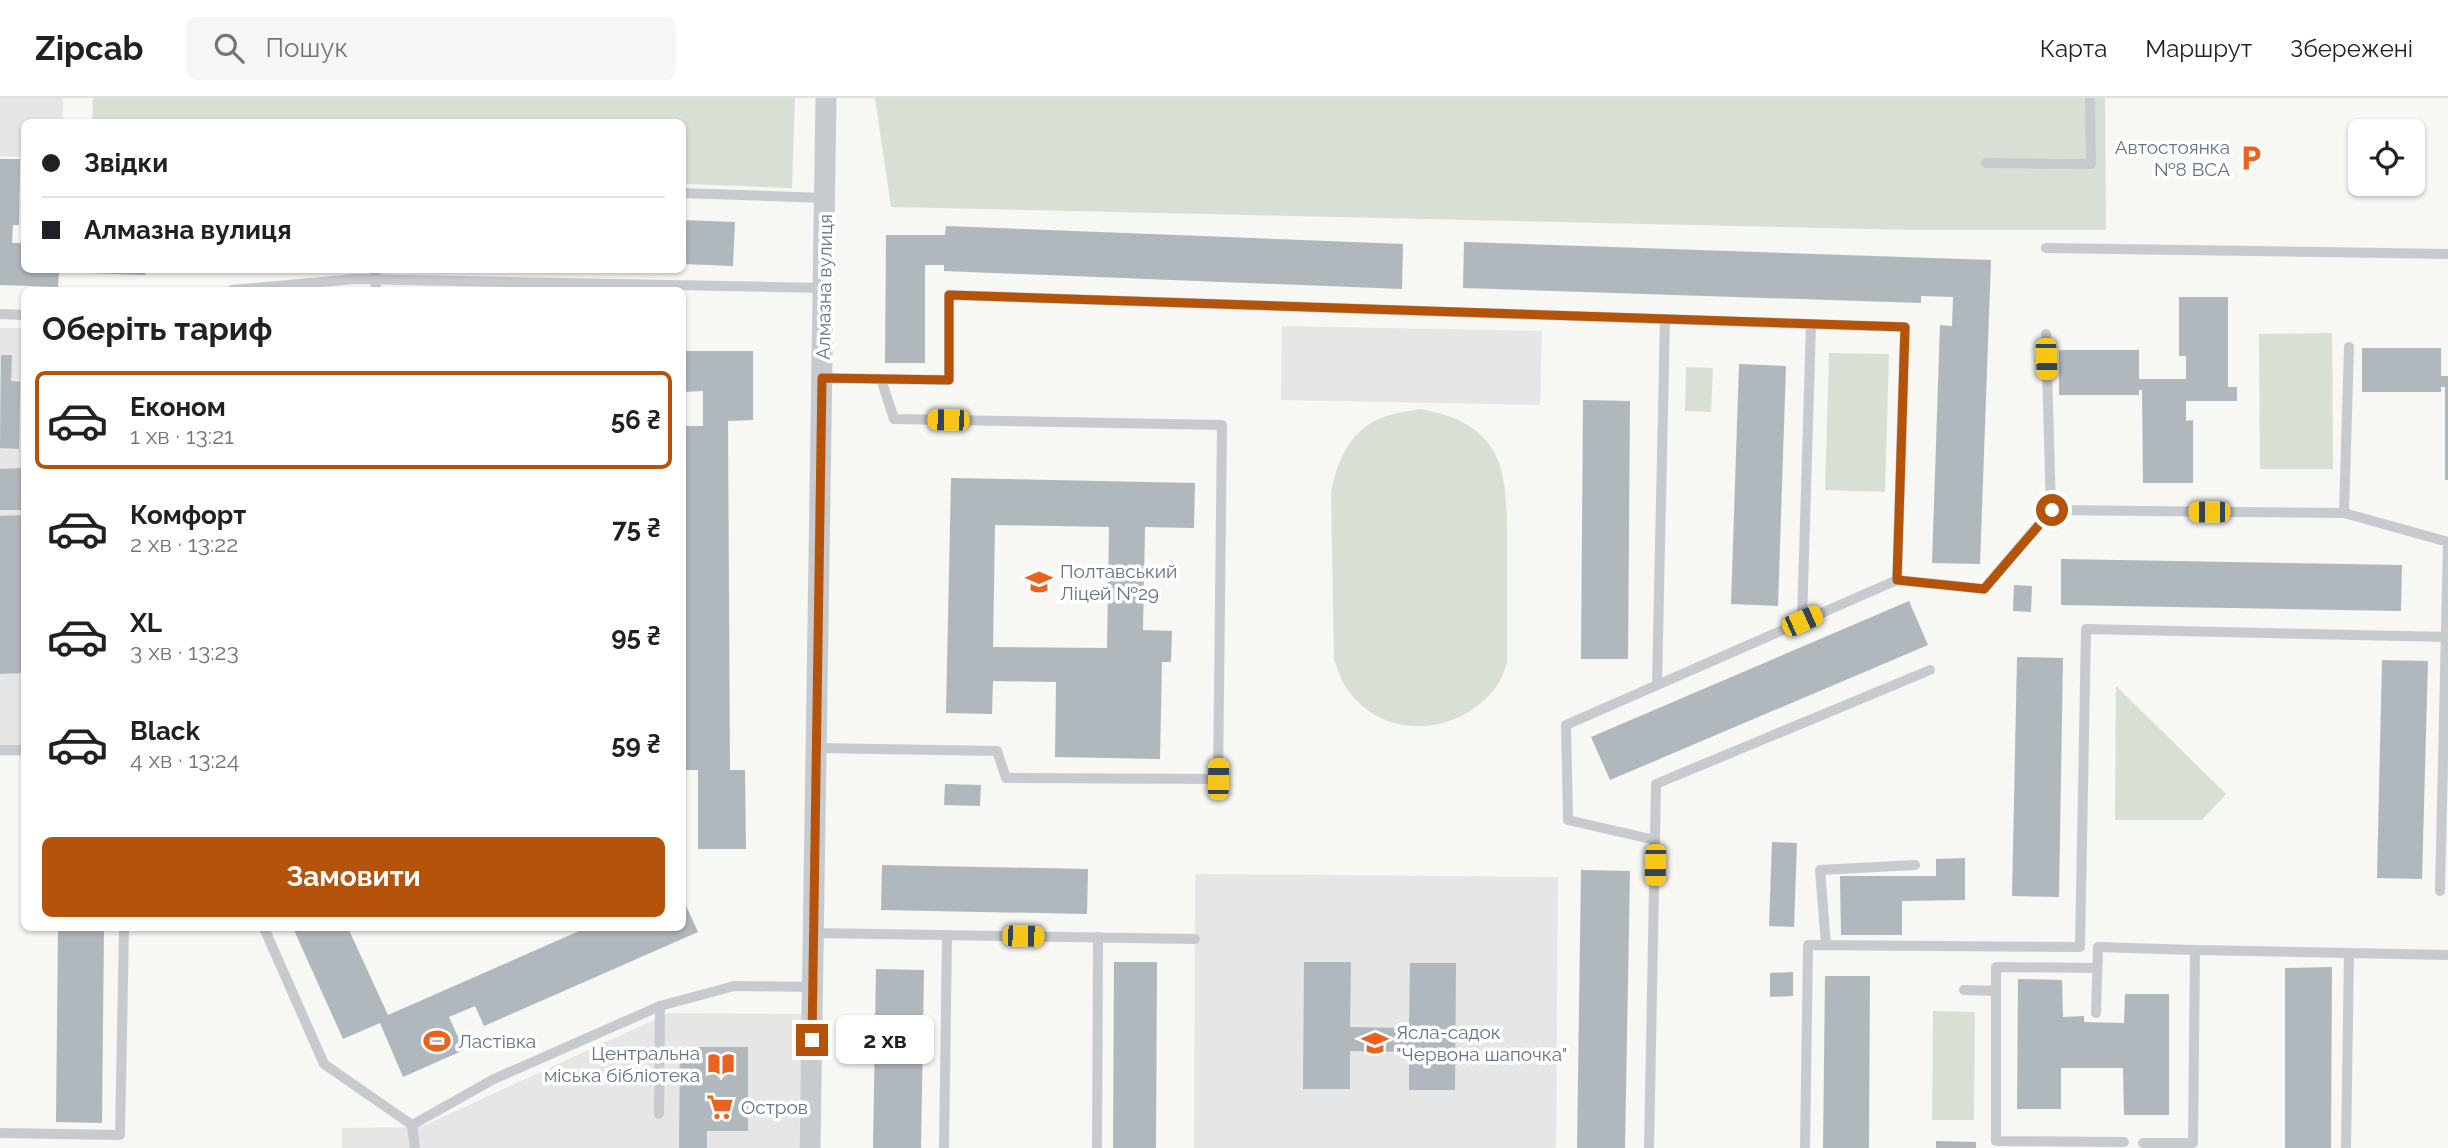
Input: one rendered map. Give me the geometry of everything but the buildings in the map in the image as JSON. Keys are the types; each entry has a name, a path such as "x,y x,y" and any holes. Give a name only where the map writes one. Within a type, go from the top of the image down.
{"street":[{"name":"Алмазна вулиця","path":"810,1148 827,98"}],"lane":[{"path":"1986,163 2091,164 2090,98"},
{"path":"686,193 825,198"},
{"path":"2046,248 2448,254"},
{"path":"275,287 375,280 824,288"},
{"path":"822,378 949,380 949,295 1905,327 1897,580"},
{"path":"0,314 21,315"},
{"path":"1657,683 1665,319"},
{"path":"1802,621 1811,324"},
{"path":"1655,840 1569,820 1566,725 1897,580 1984,589 2052,510 2046,334"},
{"path":"2344,513 2349,347"},
{"path":"816,748 997,751 1006,778 1218,779 1222,425 894,419 881,379"},
{"path":"2052,510 2344,513 2448,542 2440,891"},
{"path":"2080,947 2086,629 2447,637"},
{"path":"1649,1148 1656,784 1930,670"},
{"path":"0,750 21,750"},
{"path":"1826,945 1820,870 1914,865"},
{"path":"0,1133 120,1135 124,931"},
{"path":"265,931 324,1065 412,1125 415,1148"},
{"path":"814,933 1195,939"},
{"path":"944,1148 947,935"},
{"path":"1097,1148 1098,937"},
{"path":"1805,1148 1808,944 2448,955"},
{"path":"2096,1013 2098,947"},
{"path":"2143,1143 2193,1143 2195,950"},
{"path":"2346,1148 2349,953"},
{"path":"2097,968 1996,967 1996,1144 2124,1142"},
{"path":"412,1125 494,1079 660,1006 734,986 813,986"},
{"path":"1964,990 1996,991"},
{"path":"660,1006 660,1114"}],"shaded area":[{"path":"0,98 63,98 63,119 21,119 21,157 0,156"},
{"path":"93,98 795,98 792,188 686,184 686,119 92,119"},
{"path":"875,98 2105,98 2106,230 1915,230 891,207"},
{"path":"1282,326 1542,331 1540,405 1281,400"},
{"path":"0,328 21,328 21,756 0,756"},
{"path":"2332,333 2333,469 2260,469 2259,334"},
{"path":"1829,353 1889,354 1885,492 1825,490"},
{"path":"1686,367 1713,368 1711,412 1685,411"},
{"path":"1420,409 1450,417 1472,428 1488,442 1498,460 1503,480 1507,528 1507,663 1502,676 1481,703 1464,715 1424,726 1404,725 1384,719 1366,709 1350,693 1339,672 1334,659 1331,494 1337,469 1355,436 1375,421 1387,416"},
{"path":"2116,686 2226,794 2202,820 2115,820"},
{"name":"Ясла-садок \"Червона шапочка\"","path":"1195,874 1558,877 1556,1148 1194,1148"},
{"path":"1933,1011 1975,1012 1974,1120 1932,1120"},
{"path":"669,1013 802,1014 799,1148 342,1148 342,1128 421,1127"}],"place":[{"name":"Автостоянка №8 ВСА","path":"2251,158"},
{"name":"Полтавський Ліцей №29","path":"1039,582"},
{"name":"Ластівка","path":"437,1041"},
{"name":"Ясла-садок \"Червона шапочка\"","path":"1375,1043"},
{"name":"Центральна міська бібліотека","path":"721,1064"},
{"name":"Остров","path":"720,1107"}],"route":[{"path":"812,1040 822,378 949,380 949,295 1905,327 1897,580 1984,589 2052,510"}]}
